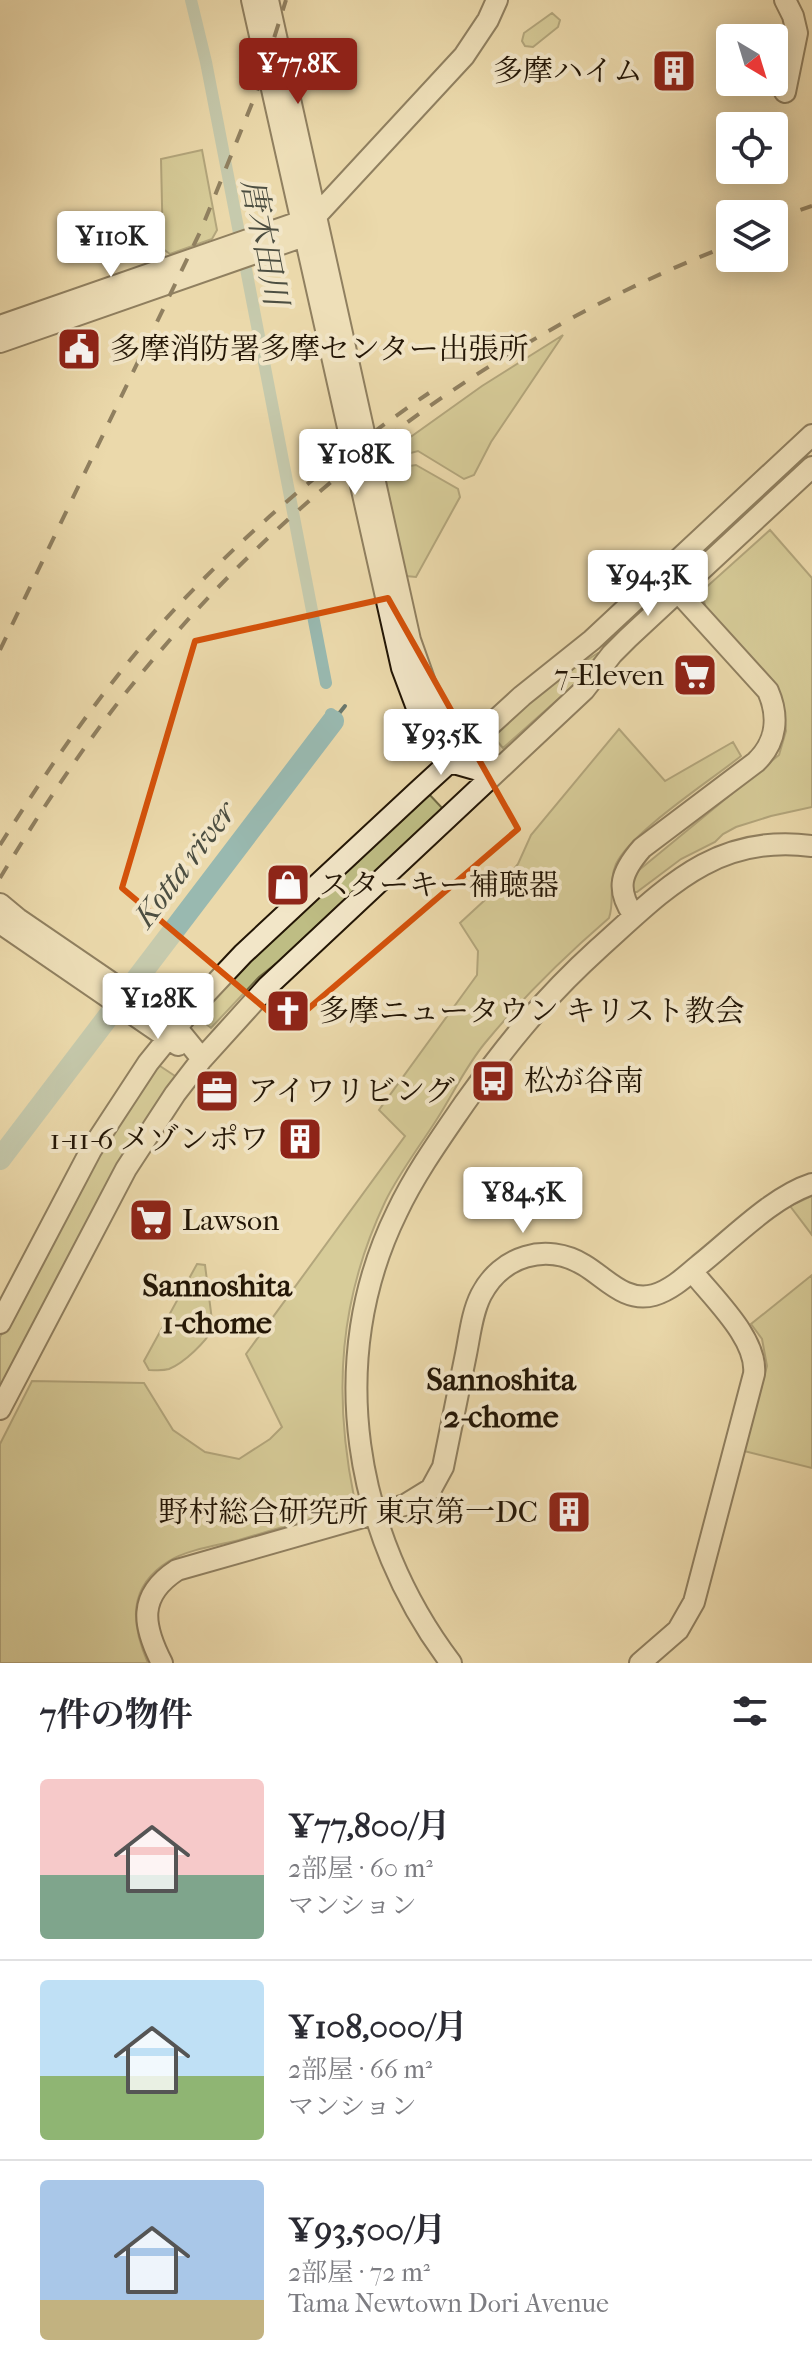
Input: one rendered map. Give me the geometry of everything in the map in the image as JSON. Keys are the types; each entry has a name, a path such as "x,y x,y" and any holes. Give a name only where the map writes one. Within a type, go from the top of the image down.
{"street":[{"path":"252,0 410,640 431,699 458,760 463,785 458,807"},
{"path":"268,0 306,225"},
{"path":"0,326 67,310 306,225 464,56 488,20 497,0"},
{"path":"785,0 797,33 788,77"},
{"path":"0,342 67,310"},
{"path":"0,1323 91,1150 172,1032 243,954 458,760 522,696 592,640 812,435"},
{"path":"778,465 794,468 796,482"},
{"path":"0,1409 122,1177 175,1094 202,1059 268,986 584,690 612,654 812,467"},
{"path":"634,916 625,903 622,890 626,870 633,858 763,755 775,725 773,703 768,691 662,574"},
{"path":"458,760 485,769 506,763"},
{"path":"451,1663 413,1606 373,1514 360,1442 358,1362 369,1291 396,1214 424,1164 502,1052 553,991 634,916 673,883 724,853 770,844 812,846"},
{"path":"0,904 113,992 172,1032 202,1059"},
{"path":"0,923 113,992"},
{"path":"162,1663 146,1620 150,1599 167,1576 189,1565 373,1514 421,1498 431,1489 443,1467 474,1313 486,1286 501,1268 523,1257 539,1254 564,1256 586,1266 615,1289 638,1296 651,1296 692,1271 782,1198 812,1184"},
{"path":"640,1663 678,1630 694,1602 754,1374 755,1364 749,1344 692,1271"}],"highlighted area":[{"path":"388,598 518,829 287,1027 122,888 195,641"}],"shaded area":[{"path":"552,13 560,20 558,27 533,47 525,46 522,41 524,33"},
{"path":"202,150 217,230 212,239 170,254 163,249 161,159"},
{"path":"563,335 491,442 474,475 464,479 418,451 388,459 384,456 482,386"},
{"path":"416,465 458,489 460,497 416,577 406,576 385,478 390,469"},
{"path":"770,530 812,578 812,807 736,827 715,842 681,859 637,892 631,892 633,875 779,755 786,731 783,703 769,680 706,610 702,591"},
{"path":"598,653 600,656 583,677 503,748 491,734 548,684"},
{"path":"619,729 665,781 733,742 741,756 672,807 624,851 614,871 609,918 514,1009 485,1043 385,1202 358,1274 344,1347 344,1421 354,1497 346,1509 184,1554 155,1571 139,1594 136,1607 138,1634 148,1663 0,1663 0,1444 32,1381 144,1383 173,1430 205,1452 239,1459 270,1439 282,1427 246,1354 405,1136 379,1110 477,975 478,951 460,923 499,887 518,864 531,835"},
{"path":"427,792 444,810 301,944 259,977 211,1028 196,1016 246,963"},
{"path":"157,1064 178,1078 0,1396 0,1337 98,1152"},
{"path":"812,1196 812,1235 790,1206"},
{"path":"197,1264 205,1265 213,1328 200,1346 181,1362 169,1369 149,1370 144,1361"},
{"path":"812,1275 812,1468 744,1451 767,1366 762,1339 751,1324"}],"waterway":[{"name":"唐木田川","path":"191,0 206,62 326,683"},
{"path":"333,721 345,706"},
{"name":"Kotta river","path":"331,714 333,721"},
{"name":"Kotta river","path":"0,1159 333,721"}],"railway":[{"path":"0,650 201,230 259,86 286,0"},
{"path":"788,214 812,206"},
{"path":"0,878 67,773 141,674 201,605 266,540 335,478 408,422 484,370 564,323 646,281 716,251"},
{"path":"0,845 92,708 194,589 307,485 429,393"}],"place":[{"name":"多摩ハイム","path":"674,71"},
{"name":"多摩消防署多摩センター出張所","path":"79,349"},
{"name":"7-Eleven","path":"695,675"},
{"name":"スターキー補聴器","path":"288,885"},
{"name":"多摩ニュータウン キリスト教会","path":"288,1011"},
{"name":"松が谷南","path":"493,1081"},
{"name":"アイワリビング","path":"217,1091"},
{"name":"1-11-6 メゾンポワ","path":"300,1139"},
{"name":"Lawson","path":"151,1220"},
{"name":"野村総合研究所 東京第一DC","path":"569,1512"}],"district":[{"name":"Sannoshita 1-chome","path":"217,1304"},
{"name":"Sannoshita 2-chome","path":"501,1398"}]}
